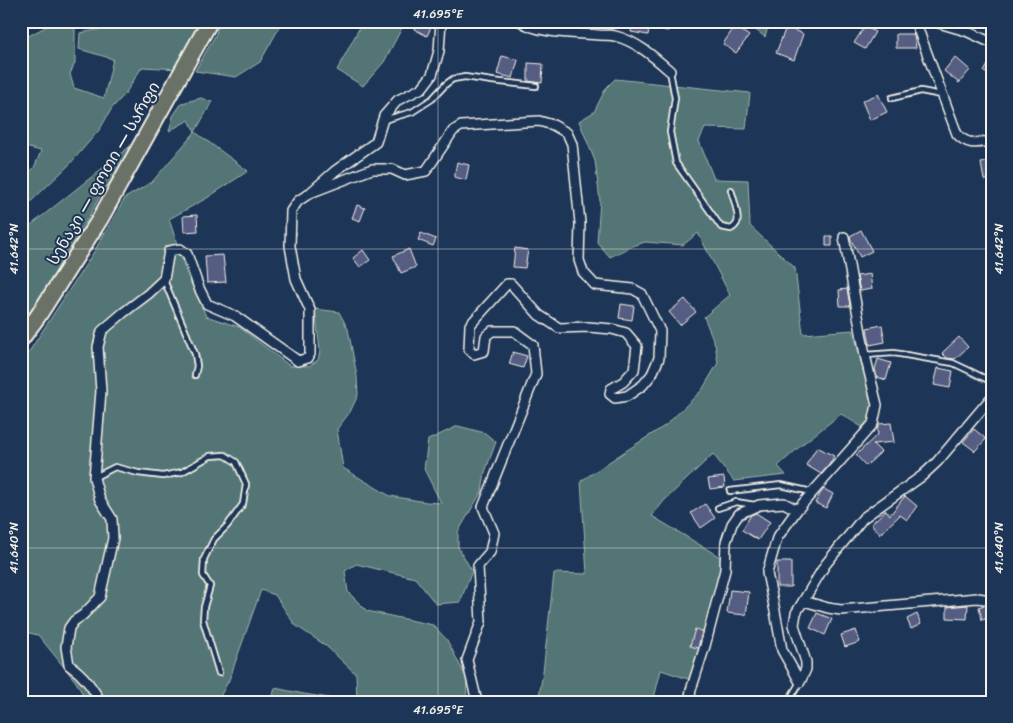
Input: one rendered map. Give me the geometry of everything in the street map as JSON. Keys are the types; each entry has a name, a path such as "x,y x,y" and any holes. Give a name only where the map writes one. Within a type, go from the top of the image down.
{"highway":[{"name":"სენაკი — ფოთი — სარფი","path":"21,339 38,316 100,219 210,21"}],"street":[{"path":"101,702 80,672 69,665 66,647 69,628 74,620 100,597 113,538 112,519 100,500 94,478 101,390 98,347 102,332 148,294 164,278 169,251 180,249 187,254 207,304 235,316 298,361 308,358 310,354 310,310 296,279 290,246 291,211 298,201 335,171 376,142 384,116 398,100 422,88 432,75 438,51 440,21"},
{"path":"520,21 523,24 541,30 614,36 632,43 654,57 670,71"},
{"path":"915,21 957,134 963,140 974,143 992,141"},
{"path":"932,21 992,43"},
{"path":"310,193 372,169 392,169 405,176 426,171 453,131 461,126 539,122 553,125 567,133 572,144 580,224 579,260 583,272 595,285 633,289 642,294 660,331 659,358 652,374 643,385 627,396 615,398 610,394 611,389 623,382 634,370 636,346 626,333 588,326 559,328 539,315 511,284 507,284 470,326 469,349 474,354 484,351 486,336 492,331 514,331 533,345 536,374 483,506 494,534 490,552 478,566 481,622 467,660 477,702"},
{"path":"800,682 782,650 767,573 776,538 813,492 874,424 877,405 865,355 844,237"},
{"path":"800,682 806,669 806,662 794,624 796,613 825,565 864,518 922,476 937,462 992,397"},
{"path":"689,702 725,570 726,542 732,524 739,514 759,505 784,503 798,510"},
{"path":"804,601 841,610 977,598 992,600"}],"lane":[{"path":"670,71 675,98 670,132 676,163 721,227 731,229 737,224 738,219 731,190"},
{"path":"383,120 412,112 432,99 446,84 454,79 465,77 536,86"},
{"path":"892,98 921,90 943,95"},
{"path":"164,278 195,354 197,366 194,375"},
{"path":"865,355 894,353 953,364 992,382"},
{"path":"94,478 114,467 138,473 163,476 182,472 210,456 225,454 236,462 246,484 243,504 214,540 204,559 203,575 210,586 204,607 203,620 219,674"},
{"path":"730,491 781,485 813,492"},
{"path":"718,508 736,502 759,505"},
{"path":"788,702 800,682"}],"green space":[{"path":"48,21 75,21 75,63 70,74 74,88 104,98 113,59 79,49 80,33 112,27 111,21 204,21 180,69 142,67 125,94 112,108 100,129 69,165 21,211 21,179 34,168 41,151 21,146 21,117 23,117 21,114 21,40 49,25"},
{"path":"219,21 283,21 260,62 236,77 195,71 216,34"},
{"path":"363,21 400,21 404,24 384,62 363,86 337,70"},
{"path":"744,21 770,21 765,37"},
{"path":"615,79 750,93 746,129 705,128 699,141 714,179 748,180 750,226 795,268 803,334 853,330 873,409 870,418 862,427 841,414 778,466 786,475 734,481 713,454 664,501 652,516 720,557 723,570 691,680 661,670 653,702 538,702 554,573 587,574 581,481 666,425 702,390 718,363 715,344 704,317 730,295 698,233 683,245 645,242 610,257 597,242 600,201 595,161 579,121 594,112 606,88"},
{"path":"201,98 212,102 195,132 189,120 169,131 173,116 182,103"},
{"path":"195,132 248,171 207,198 169,219 186,272 206,316 239,327 290,366 309,366 318,360 320,351 315,309 339,312 348,329 357,376 358,395 350,412 337,429 343,468 390,496 441,503 424,469 428,440 458,426 485,433 496,442 485,472 482,491 458,532 458,547 472,571 460,602 436,604 415,578 356,564 345,571 348,592 367,611 433,625 447,640 467,679 466,702 357,702 356,674 325,645 295,625 275,595 261,590 229,680 217,702 87,702 76,682 38,635 21,631 21,364 92,255 125,198 152,182"},
{"path":"138,140 136,149 103,191 45,296 21,327 21,233"},
{"path":"275,688 329,698 331,702 271,702"}],"building":[{"path":"418,21 431,27 427,36 414,29"},
{"path":"600,21 615,21 613,29 599,27"},
{"path":"633,21 650,23 648,35 631,32"},
{"path":"659,21 671,21 668,31 657,29"},
{"path":"735,26 749,36 736,53 723,44"},
{"path":"865,26 875,32 865,49 854,43"},
{"path":"786,27 803,34 794,60 776,53"},
{"path":"896,34 913,34 916,48 896,48"},
{"path":"502,56 518,60 513,78 497,74"},
{"path":"955,57 970,70 959,83 944,71"},
{"path":"992,57 992,76 984,72"},
{"path":"528,63 543,64 542,83 528,81"},
{"path":"878,94 887,112 870,120 862,101"},
{"path":"992,161 992,179 984,180 981,163"},
{"path":"457,162 469,165 466,180 454,177"},
{"path":"357,205 365,208 360,221 352,218"},
{"path":"197,215 198,231 184,232 183,216"},
{"path":"861,230 872,251 860,257 850,236"},
{"path":"421,233 436,239 433,246 418,240"},
{"path":"826,236 832,236 832,246 826,246"},
{"path":"515,248 528,250 525,268 513,267"},
{"path":"409,249 416,267 401,273 393,256"},
{"path":"363,250 370,260 360,267 353,258"},
{"path":"223,255 226,282 207,283 205,256"},
{"path":"870,274 872,289 860,291 857,276"},
{"path":"847,289 850,306 840,306 839,290"},
{"path":"685,299 696,312 680,325 669,312"},
{"path":"621,304 634,306 632,320 619,318"},
{"path":"882,325 885,342 870,345 867,328"},
{"path":"959,337 968,347 955,359 947,358 942,353"},
{"path":"513,352 527,356 523,368 509,364"},
{"path":"878,359 891,363 886,380 877,377 875,369"},
{"path":"938,368 953,371 950,388 934,385"},
{"path":"891,423 894,442 873,444 881,452 866,466 856,455 878,434 879,424"},
{"path":"974,429 986,439 975,451 963,442"},
{"path":"817,447 834,456 821,474 806,465"},
{"path":"724,477 725,487 710,489 708,479"},
{"path":"824,489 833,494 826,508 815,503"},
{"path":"905,496 917,506 907,520 900,515 880,534 871,524 886,510 890,515"},
{"path":"705,504 715,518 701,528 691,513"},
{"path":"756,513 770,522 758,540 742,530 751,515"},
{"path":"777,562 791,562 791,587 777,587"},
{"path":"730,590 749,592 746,615 727,613"},
{"path":"968,605 967,619 947,618 947,607"},
{"path":"984,605 992,606 992,617 982,620 979,607"},
{"path":"817,613 832,619 825,635 810,628"},
{"path":"917,614 921,624 911,629 907,619"},
{"path":"695,629 702,631 698,648 690,646"},
{"path":"856,630 860,642 845,647 841,635"}]}
